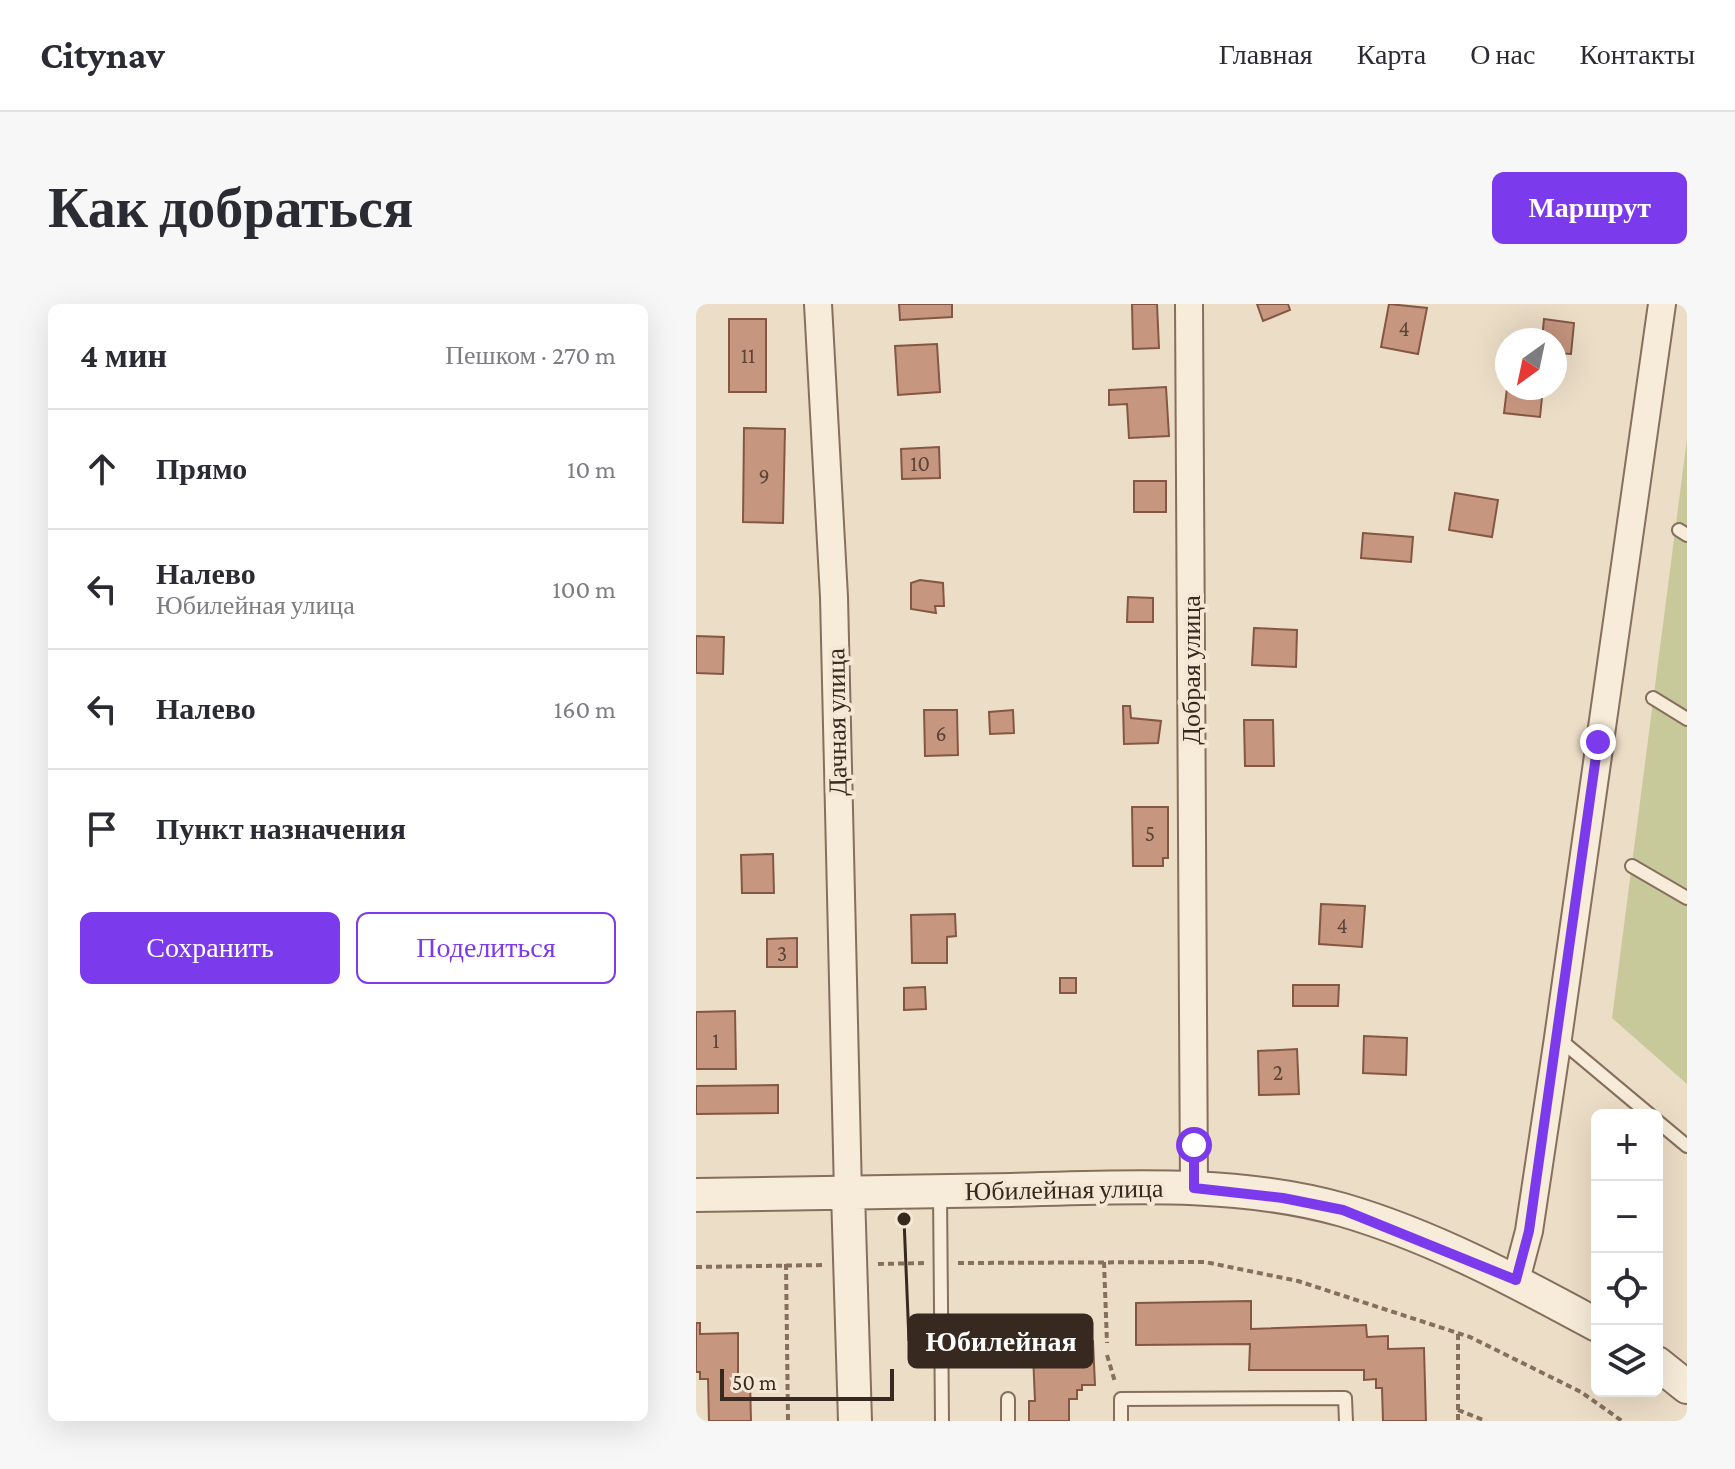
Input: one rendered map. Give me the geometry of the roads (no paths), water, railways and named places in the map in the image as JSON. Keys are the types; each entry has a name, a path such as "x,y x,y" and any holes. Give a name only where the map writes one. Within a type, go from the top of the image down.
{"street":[{"name":"Дачная улица","path":"818,304 834,597 848,1193"},
{"name":"Добрая улица","path":"1189,304 1194,1188"},
{"path":"1516,1280 1529,1231 1558,1038 1662,304"},
{"name":"Юбилейная улица","path":"696,1195 1194,1188 1283,1198 1343,1210 1516,1280 1591,1322"},
{"path":"848,1193 855,1421"},
{"path":"1663,1368 1687,1387"}],"lane":[{"path":"1653,698 1687,719"},
{"path":"1632,866 1687,898"},
{"path":"1558,1038 1643,1109"},
{"path":"1663,1126 1687,1146"},
{"path":"940,1192 942,1421"},
{"path":"1121,1421 1121,1399 1345,1398 1346,1421"},
{"path":"1008,1399 1008,1421"}],"place":[{"name":"Юбилейная","path":"904,1219"}]}
